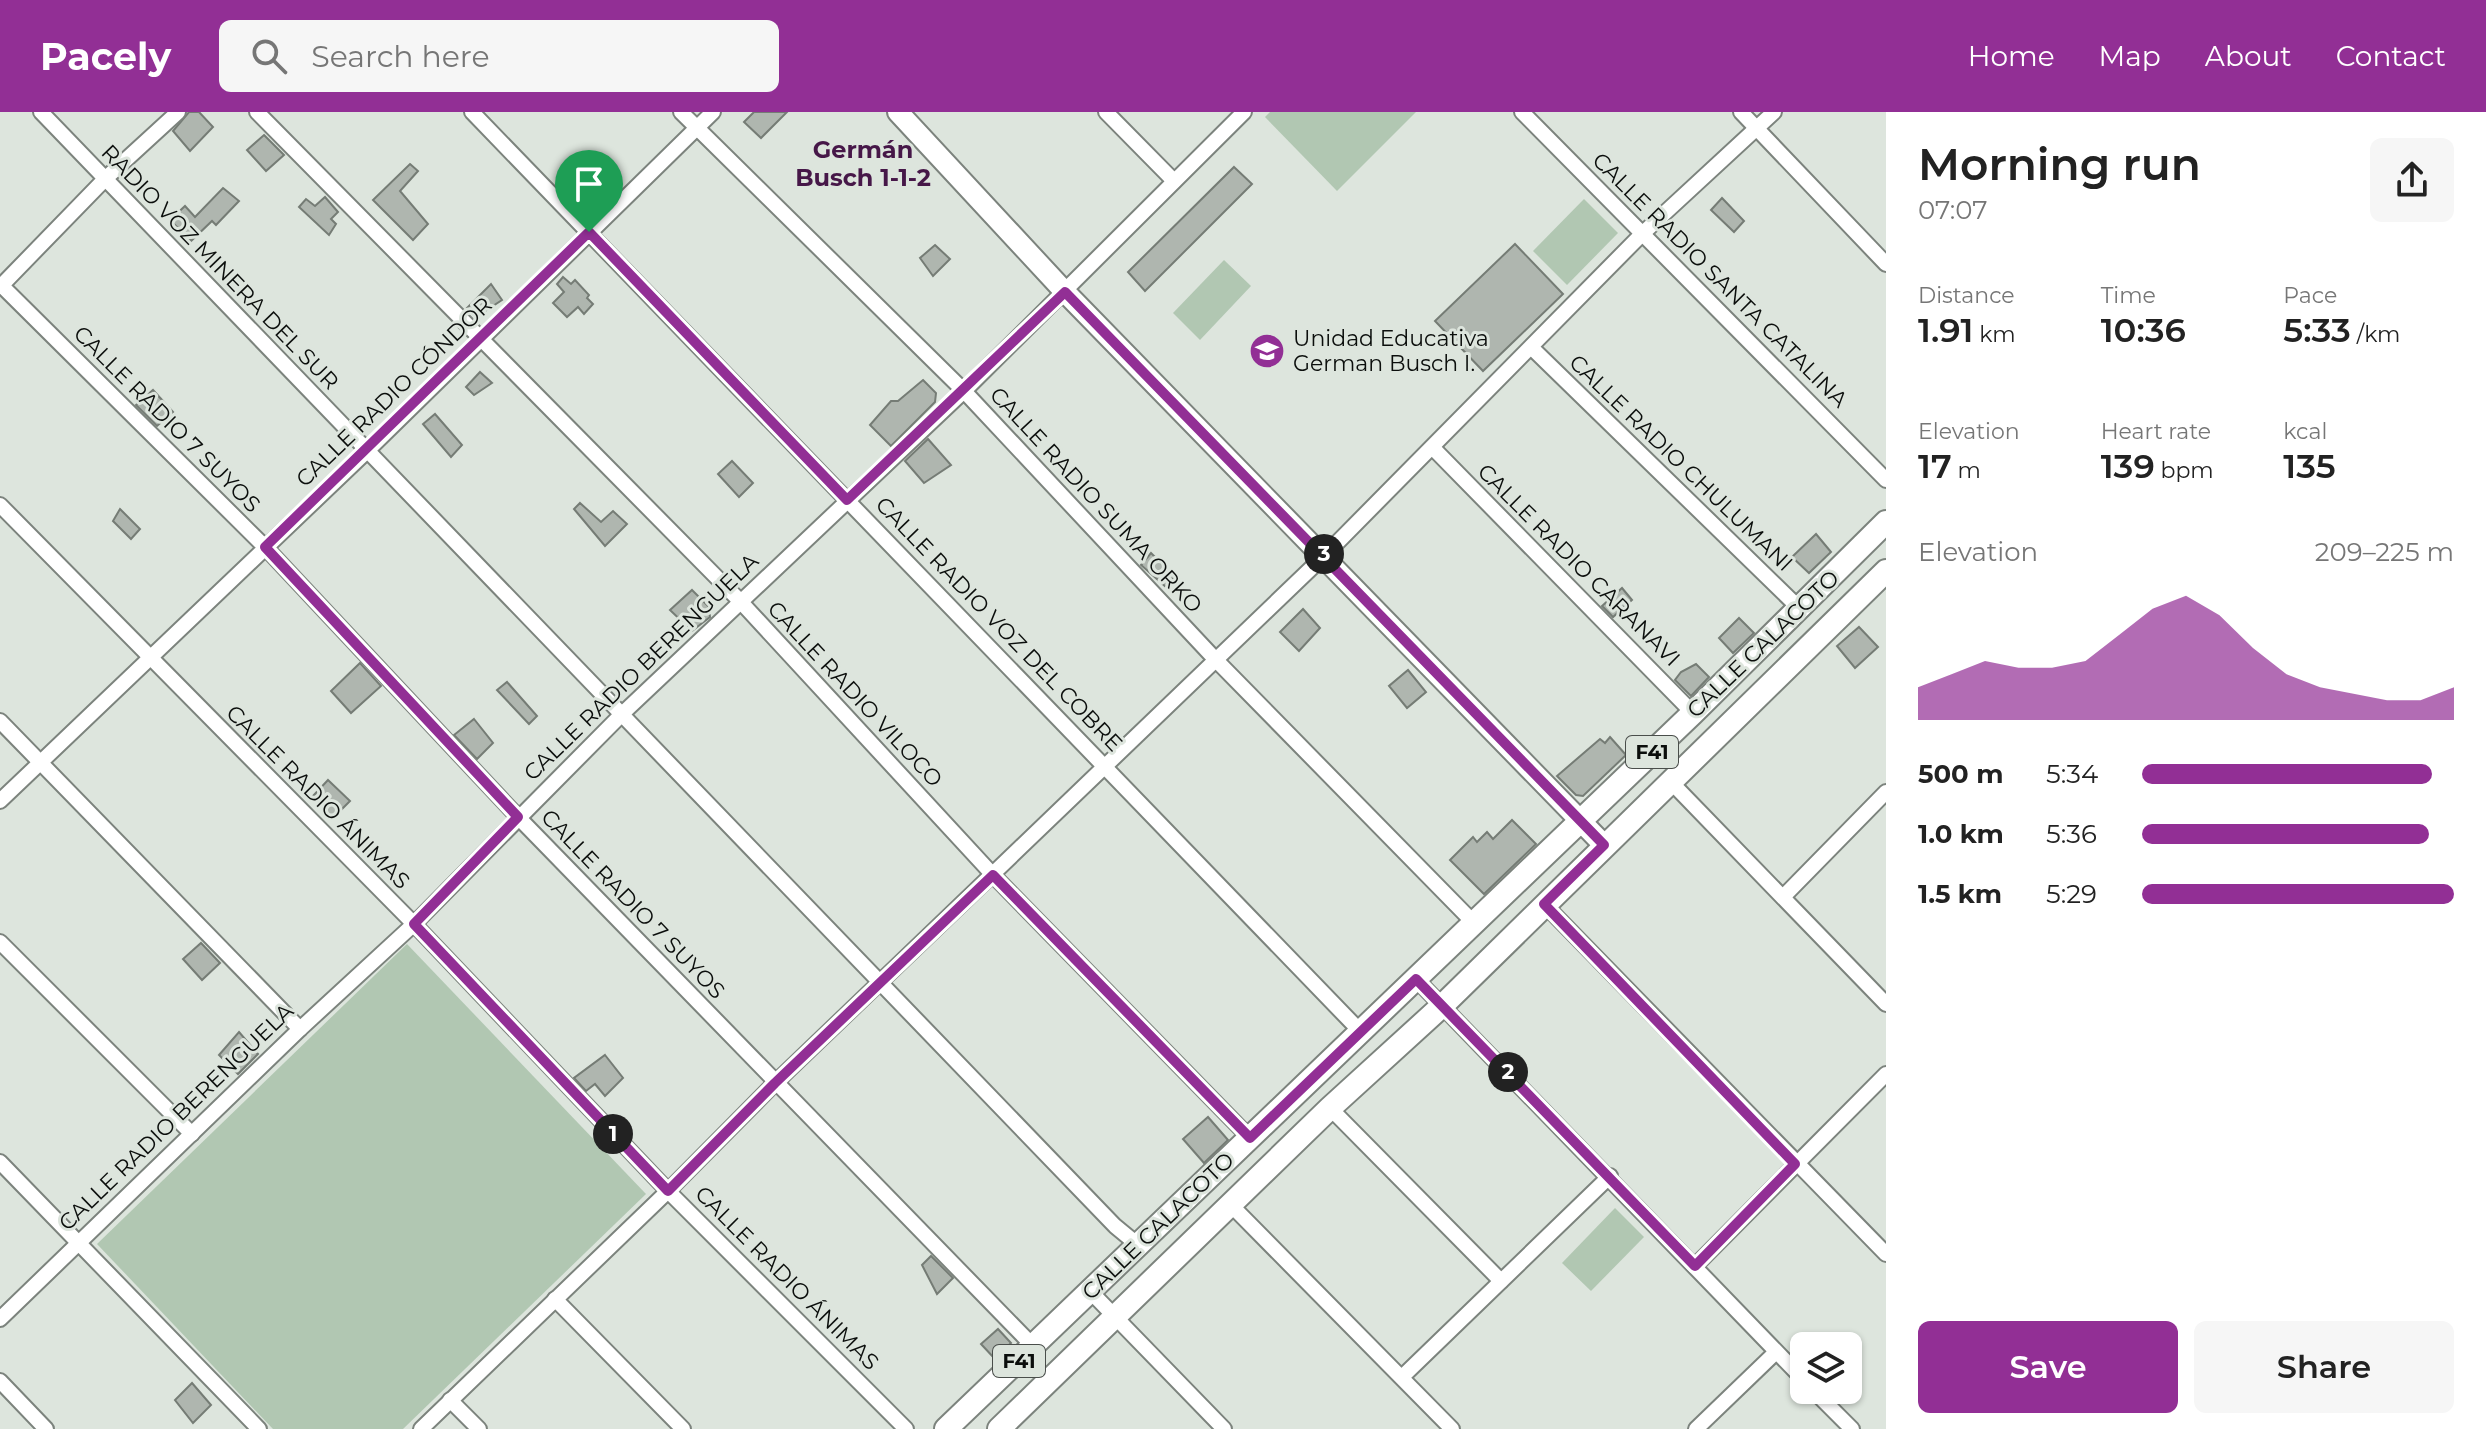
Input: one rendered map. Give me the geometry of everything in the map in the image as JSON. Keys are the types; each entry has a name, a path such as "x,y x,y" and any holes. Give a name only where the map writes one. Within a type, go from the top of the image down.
{"main road":[{"name":"CALLE CALACOTO","path":"946,1429 1693,713 1886,522"},
{"name":"CALLE CALACOTO","path":"999,1429 1116,1319 1330,1108 1443,1005 1886,571"}],"street":[{"name":"RADIO VOZ MINERA DEL SUR","path":"41,112 1115,1226 1138,1245"},
{"path":"1,285 106,178 178,112"},
{"name":"CALLE RADIO VILOCO","path":"257,112 740,601 993,875 1250,1138"},
{"name":"CALLE RADIO VOZ DEL COBRE","path":"472,112 1359,1030"},
{"name":"CALLE RADIO SUMA ORKO","path":"681,112 964,391 1214,658 1474,923"},
{"name":"CALLE RADIO CÓNDOR","path":"0,801 366,452 713,112"},
{"path":"898,112 1065,292 1325,555 1604,845"},
{"path":"1106,112 1174,181"},
{"name":"CALLE RADIO BERENGUELA","path":"0,1319 300,1029 414,924 622,714 964,391 1244,112"},
{"name":"CALLE RADIO SANTA CATALINA","path":"1522,112 1886,480"},
{"path":"1741,112 1886,264"},
{"path":"421,1429 1214,658 1325,555 1642,234 1774,112"},
{"name":"CALLE RADIO 7 SUYOS","path":"1,285 265,547 518,817 1034,1347"},
{"name":"CALLE RADIO CHULUMANI","path":"1532,348 1800,609"},
{"name":"CALLE RADIO CARANAVI","path":"1433,448 1693,713"},
{"name":"CALLE RADIO ÁNIMAS","path":"0,505 414,924 668,1191 906,1429"},
{"path":"0,721 300,1029"},
{"path":"1670,781 1886,1004"},
{"path":"1783,897 1886,792"},
{"path":"1544,904 1886,1254"},
{"path":"0,942 192,1134"},
{"path":"1416,979 1610,1176 1790,1366"},
{"path":"1695,1266 1886,1074"},
{"path":"1330,1108 1501,1281"},
{"path":"0,1162 259,1429"},
{"path":"1402,1377 1610,1176"},
{"path":"1230,1204 1452,1429"},
{"path":"1090,1291 1224,1429"},
{"path":"555,1299 683,1429"},
{"path":"1696,1429 1776,1352"},
{"path":"0,1381 46,1429"},
{"path":"450,1400 479,1429"},
{"path":"1827,1404 1852,1429"}],"green space":[{"path":"1270,112 1416,112 1337,191 1265,117"},
{"path":"1584,199 1618,233 1567,285 1533,251"},
{"path":"1224,260 1251,286 1200,340 1173,313"},
{"path":"407,944 646,1194 403,1429 273,1429 97,1244"},
{"path":"1615,1208 1644,1237 1591,1291 1562,1263"}],"building":[{"path":"189,112 199,112 213,127 190,151 173,131"},
{"path":"754,112 787,112 761,138 744,122"},
{"path":"264,135 284,155 266,171 247,150"},
{"path":"410,164 418,171 400,191 428,224 413,240 373,200"},
{"path":"1234,167 1252,184 1145,291 1128,272"},
{"path":"223,188 239,201 216,225 212,221 191,241 170,220 185,206 195,217"},
{"path":"325,197 338,212 331,219 336,224 329,235 299,207 306,199 315,206"},
{"path":"1722,198 1744,221 1734,232 1711,210"},
{"path":"1515,244 1563,294 1483,371 1435,321"},
{"path":"935,245 950,259 933,276 920,258"},
{"path":"563,277 571,284 575,280 589,295 587,298 593,304 584,314 578,307 567,317 553,303 564,292 557,284"},
{"path":"491,284 502,300 476,317 467,308"},
{"path":"480,372 492,383 474,395 466,387"},
{"path":"923,380 936,393 935,402 891,446 870,425 891,401 898,401"},
{"path":"153,390 173,412 157,426 136,405"},
{"path":"435,414 462,445 451,457 423,424"},
{"path":"928,439 951,465 924,483 905,461"},
{"path":"732,461 753,483 739,497 718,474"},
{"path":"580,503 601,522 613,511 627,524 605,546 574,509"},
{"path":"120,509 140,529 131,539 113,521"},
{"path":"1816,534 1831,552 1809,573 1792,557"},
{"path":"1151,553 1175,577 1166,587 1141,565"},
{"path":"1622,588 1632,600 1613,617 1602,606"},
{"path":"692,590 709,607 710,617 692,631 670,610"},
{"path":"1303,609 1320,628 1299,651 1280,632"},
{"path":"1739,618 1754,633 1733,653 1719,638"},
{"path":"1859,627 1878,647 1855,668 1837,646"},
{"path":"360,663 381,686 351,713 331,691"},
{"path":"1696,664 1709,677 1691,696 1675,680 1681,672"},
{"path":"1408,670 1426,692 1407,708 1389,686"},
{"path":"507,682 537,716 529,724 497,690"},
{"path":"474,719 493,743 477,759 454,735"},
{"path":"1610,737 1626,755 1583,796 1576,795 1557,776 1600,739 1605,743"},
{"path":"328,780 350,801 333,818 312,797"},
{"path":"1512,820 1536,844 1484,894 1450,860 1473,837 1477,842 1487,832 1493,839"},
{"path":"201,943 220,963 202,980 183,959"},
{"path":"239,1032 258,1054 238,1074 219,1055"},
{"path":"605,1055 623,1078 605,1096 595,1084 586,1091 574,1078"},
{"path":"1208,1117 1228,1140 1204,1163 1183,1139"},
{"path":"931,1256 953,1278 937,1294 922,1265"},
{"path":"998,1329 1011,1343 995,1359 981,1344"},
{"path":"192,1383 211,1405 193,1423 175,1400"}],"place":[{"name":"Unidad Educativa German Busch I.","path":"1267,351"}],"district":[{"name":"Germán Busch 1-1-2","path":"863,163"}],"route":[{"path":"589,232 847,500 1065,292 1325,555 1604,845 1544,904 1795,1164 1695,1266 1416,979 1359,1030 1250,1138 993,875 775,1083 668,1191 414,924 518,817 265,547 589,232"}]}
